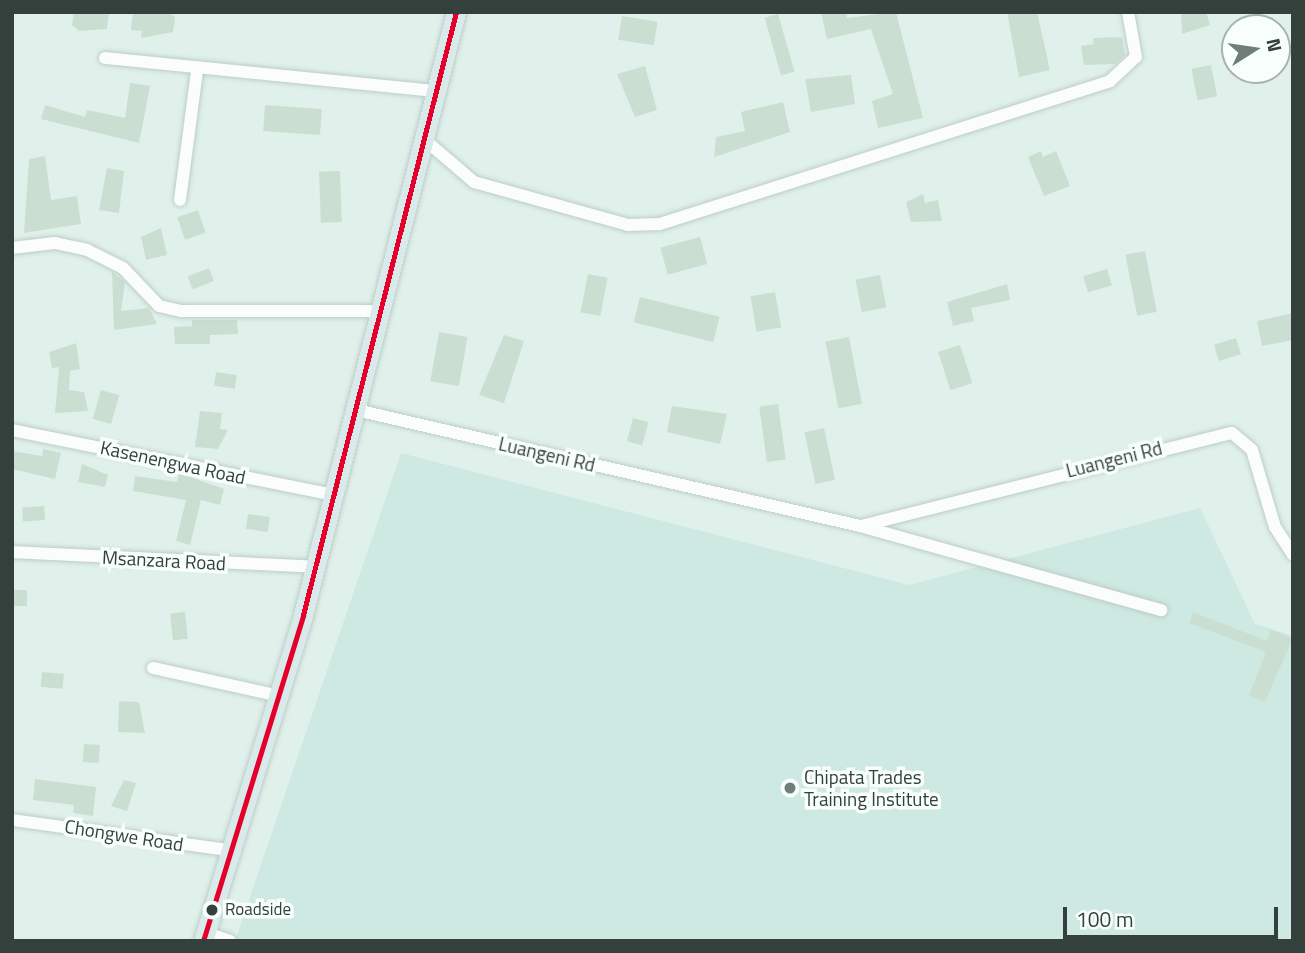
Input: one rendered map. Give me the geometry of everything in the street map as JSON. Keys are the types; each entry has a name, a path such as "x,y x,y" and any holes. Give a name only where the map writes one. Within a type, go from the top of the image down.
{"highway":[{"path":"204,937 235,852 315,566 456,12"}],"street":[{"path":"425,140 474,182 628,225 660,224 1110,81 1136,57 1128,12"},
{"path":"105,58 197,70 436,90"},
{"path":"180,200 197,70"},
{"path":"12,248 55,243 87,250 123,268 159,306 181,312 380,311"},
{"name":"Luangeni Rd","path":"356,410 860,526 1161,610"},
{"name":"Kasenengwa Road","path":"12,430 333,495"},
{"name":"Luangeni Rd","path":"860,526 1232,433 1252,450 1275,527 1293,555"},
{"name":"Msanzara Road","path":"12,552 315,566"},
{"path":"153,668 279,696"},
{"name":"Chongwe Road","path":"12,820 235,852"},
{"path":"204,937 230,941"}],"shaded area":[{"name":"Chipata Trades Training Institute","path":"401,453 909,585 1200,508 1255,624 1293,636 1293,941 235,941"}],"building":[{"path":"74,12 109,12 107,29 79,31 72,25"},
{"path":"133,12 167,12 175,17 173,32 141,38 142,31 131,30"},
{"path":"821,12 846,12 847,18 896,12 923,118 878,128 872,101 893,94 871,29 827,39"},
{"path":"1007,12 1037,12 1050,70 1019,77"},
{"path":"1181,12 1206,12 1210,25 1182,34"},
{"path":"778,14 795,72 781,76 765,18"},
{"path":"622,16 658,22 654,45 618,40"},
{"path":"1122,37 1125,55 1115,64 1084,65 1081,46 1094,44 1093,38"},
{"path":"1211,65 1217,96 1197,100 1191,69"},
{"path":"645,66 657,110 635,117 617,74"},
{"path":"851,75 855,104 811,112 805,79"},
{"path":"130,83 150,86 139,143 41,119 45,105 85,117 87,110 125,118"},
{"path":"783,102 790,132 714,157 716,137 745,131 741,112"},
{"path":"265,105 322,109 320,135 263,131"},
{"path":"1041,151 1043,157 1056,151 1070,186 1044,196 1028,157"},
{"path":"45,156 51,200 77,196 81,224 24,233 29,159"},
{"path":"107,168 124,171 119,213 99,210"},
{"path":"340,171 342,222 321,223 319,172"},
{"path":"923,194 925,203 938,200 942,221 911,222 906,202"},
{"path":"198,210 206,233 185,240 177,217"},
{"path":"161,228 167,255 146,260 141,237"},
{"path":"700,237 707,264 668,275 660,248"},
{"path":"1145,251 1157,312 1137,316 1125,255"},
{"path":"209,268 214,281 193,289 188,276"},
{"path":"1107,269 1112,285 1088,293 1083,276"},
{"path":"112,272 125,282 121,311 149,308 157,324 114,330"},
{"path":"588,274 608,278 600,316 581,312"},
{"path":"880,275 886,307 862,312 855,280"},
{"path":"1007,284 1010,300 971,308 974,321 953,326 947,302"},
{"path":"775,292 781,327 757,332 750,296"},
{"path":"640,297 720,317 713,342 634,322"},
{"path":"1293,313 1293,340 1262,346 1257,321"},
{"path":"192,320 237,320 238,334 210,335 210,344 175,344 174,327 192,326"},
{"path":"439,332 468,337 459,386 430,381"},
{"path":"504,335 524,341 504,403 479,395"},
{"path":"849,337 862,404 838,408 825,342"},
{"path":"1236,338 1241,354 1219,361 1214,345"},
{"path":"76,343 80,369 70,371 69,390 84,392 88,411 55,413 59,367 52,368 49,352"},
{"path":"960,345 972,383 950,390 938,352"},
{"path":"216,372 237,375 235,389 214,386"},
{"path":"101,390 119,395 111,424 93,419"},
{"path":"778,404 786,459 767,462 759,407"},
{"path":"672,406 727,414 720,444 667,432"},
{"path":"200,411 222,413 220,429 228,430 218,449 195,447"},
{"path":"633,418 648,422 642,445 627,441"},
{"path":"824,428 835,480 815,484 804,432"},
{"path":"43,449 61,453 55,479 12,469 12,451 42,456"},
{"path":"82,464 108,475 105,487 78,482"},
{"path":"179,473 224,489 220,505 201,500 190,545 176,541 186,500 133,491 135,476 177,482"},
{"path":"44,506 45,520 23,522 22,508"},
{"path":"248,514 270,517 268,532 246,529"},
{"path":"12,590 27,590 27,606 12,606"},
{"path":"185,612 188,639 173,640 170,614"},
{"path":"1193,612 1267,641 1271,630 1293,638 1265,702 1249,695 1266,652 1189,623"},
{"path":"42,672 64,674 63,689 41,687"},
{"path":"119,701 139,702 145,733 118,732"},
{"path":"84,744 100,745 99,763 83,762"},
{"path":"35,779 96,787 93,816 73,813 74,805 33,800"},
{"path":"124,780 136,783 127,811 111,806"}],"transit line":[{"path":"203,941 303,615 456,12"}],"place":[{"name":"Chipata Trades Training Institute","path":"790,788"},
{"name":"Roadside","path":"212,910"}]}
